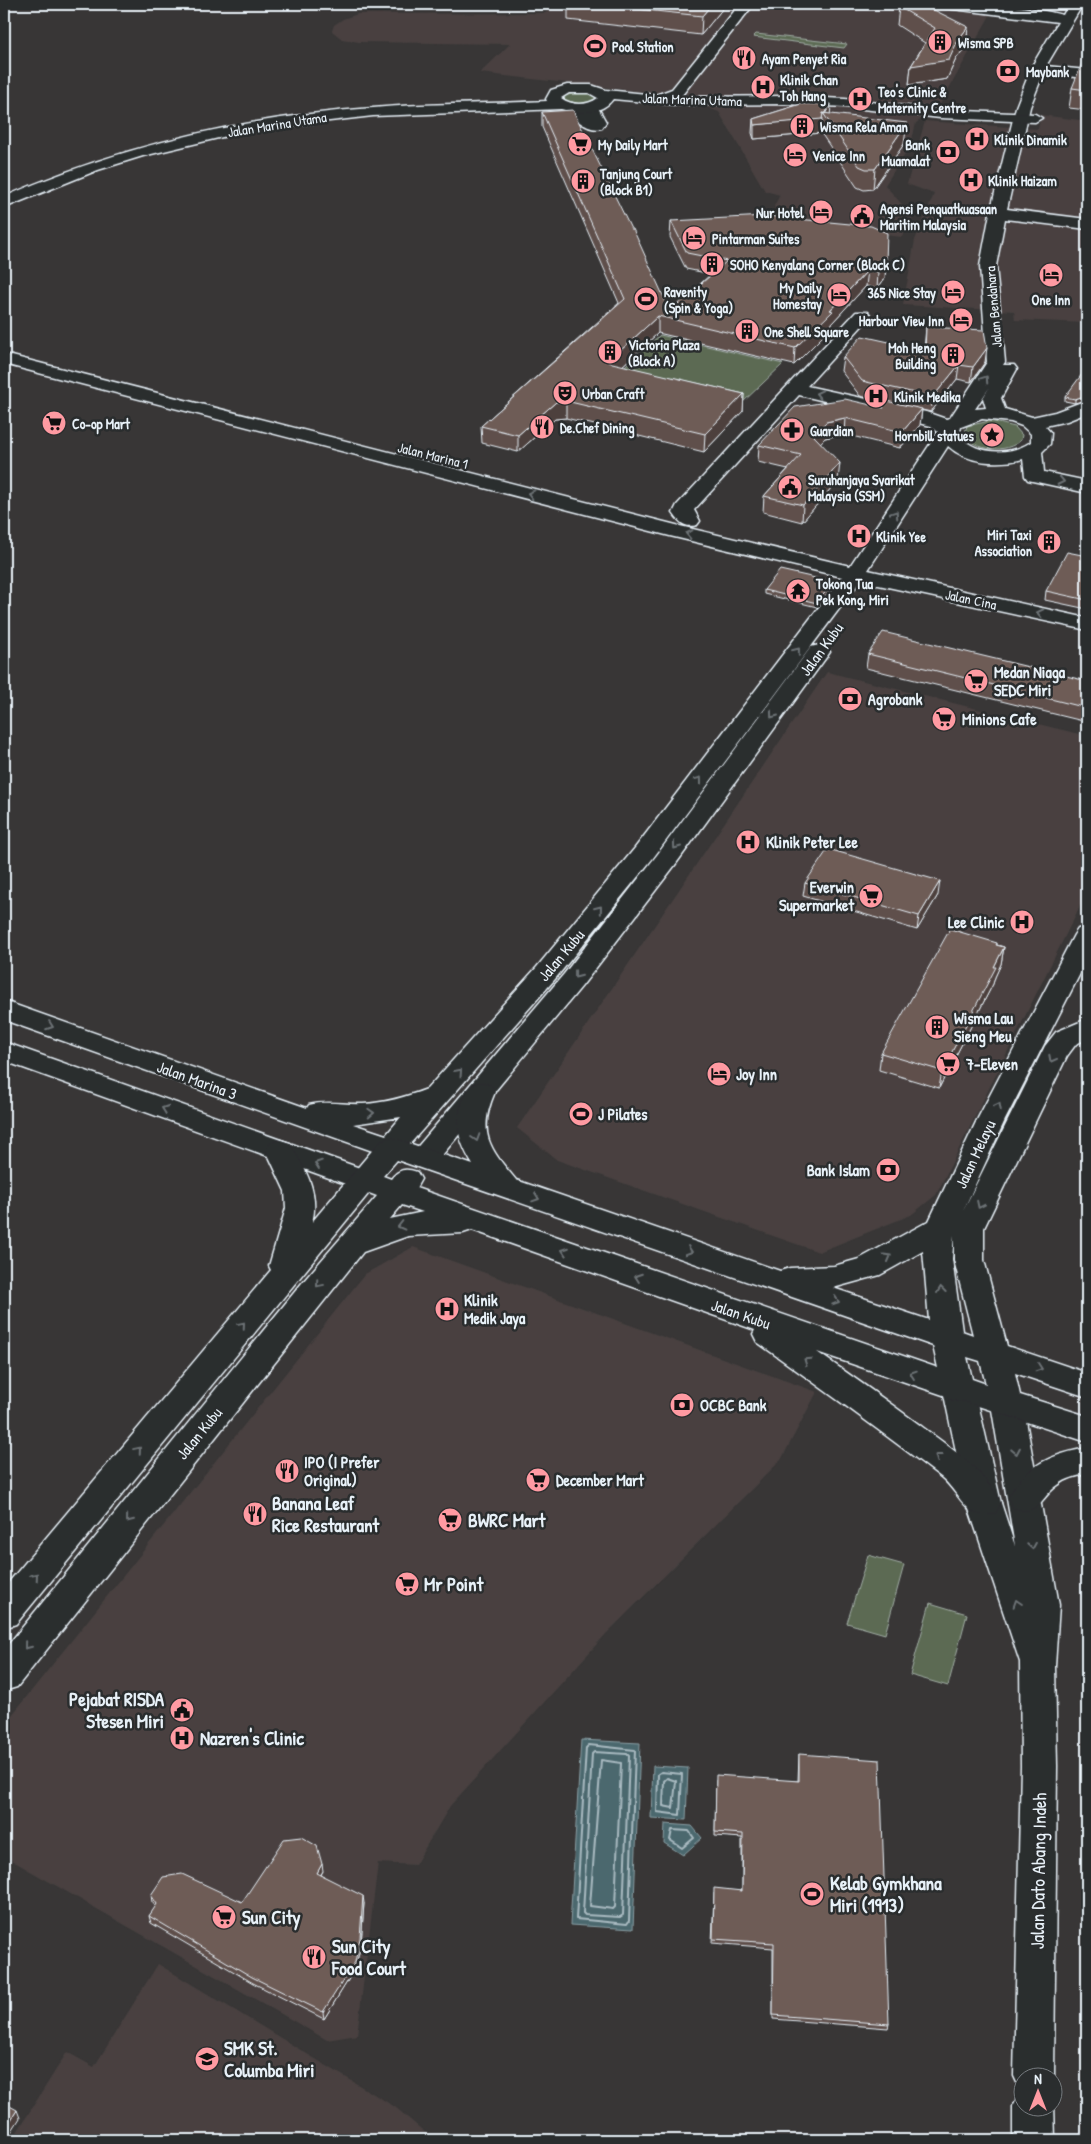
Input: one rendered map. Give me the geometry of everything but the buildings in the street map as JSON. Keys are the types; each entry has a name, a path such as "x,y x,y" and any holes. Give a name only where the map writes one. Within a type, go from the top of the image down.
{"street":[{"path":"658,99 677,92 747,4"},
{"path":"715,100 697,92 697,84 760,4"},
{"path":"945,4 999,6"},
{"path":"977,4 1044,10 1080,5"},
{"path":"1014,4 1044,10 1065,20"},
{"path":"1045,71 1065,20 1080,5"},
{"path":"1045,71 1080,5"},
{"path":"1066,58 1086,73"},
{"path":"1045,71 1059,78 1086,73"},
{"name":"Jalan Bendahara","path":"1005,262 1005,219 1025,120 1045,71"},
{"path":"575,88 591,90 597,108 587,118 562,103 561,91 575,88"},
{"name":"Jalan Marina Utama","path":"4,192 69,167 138,145 257,119 374,106 541,99 562,103"},
{"name":"Jalan Marina Utama","path":"597,108 658,99 822,100 983,119"},
{"name":"Jalan Marina Utama","path":"4,202 98,165 146,150 220,133 323,116 373,112 528,107 562,103"},
{"name":"Jalan Marina Utama","path":"597,108 805,106 983,119"},
{"path":"528,107 562,113 597,108"},
{"path":"983,119 998,114 1025,120"},
{"path":"983,119 998,126 1025,120"},
{"name":"Jalan Bendahara","path":"863,572 953,426 996,362 988,266 1015,195 1025,120"},
{"path":"1015,195 1024,205 1058,220"},
{"path":"1005,219 1026,222 1058,220 1087,224"},
{"path":"690,521 683,513 684,509 795,389 873,313"},
{"name":"Jalan Bendahara","path":"997,414 992,398 1012,362 1011,334"},
{"name":"Jalan Marina 1","path":"4,346 690,521 863,572"},
{"name":"Jalan Marina 1","path":"4,359 668,529 863,572"},
{"path":"795,389 926,418 953,426 982,414 997,414 1033,425 1058,427 1087,414"},
{"path":"1033,425 1087,406"},
{"path":"1033,425 1042,439 1045,455 1035,476 1087,487"},
{"path":"953,426 956,444 984,455 1008,457 1045,455 1087,469"},
{"name":"Jalan Cina","path":"863,572 1087,624"},
{"name":"Jalan Kubu","path":"4,1676 350,1247 574,980 660,867 863,572"},
{"name":"Jalan Kubu","path":"4,1613 391,1147 546,974 644,853 863,572"},
{"name":"Jalan Melayu","path":"959,1390 947,1338 937,1259 940,1228 994,1112 1087,935"},
{"name":"Jalan Marina 3","path":"4,1010 270,1106 391,1147"},
{"name":"Jalan Melayu","path":"1007,1404 969,1260 969,1228 1055,1053 1066,1038 1087,1028"},
{"path":"4,1051 364,1180"},
{"path":"481,1092 472,1115 474,1136 492,1171 506,1187"},
{"path":"270,1106 328,1113 381,1113 406,1108 439,1095"},
{"path":"391,1147 773,1280 1087,1385"},
{"path":"280,1150 300,1190 301,1208 280,1279"},
{"name":"Jalan Kubu","path":"364,1180 959,1390 1087,1430"},
{"path":"350,1247 376,1233 405,1224 437,1220 484,1222"},
{"path":"773,1280 834,1277 870,1267 940,1228"},
{"path":"740,1314 871,1406 950,1466 984,1503"},
{"name":"Jalan Dato Abang Indeh","path":"959,1390 984,1503 1037,1666"},
{"name":"Jalan Dato Abang Indeh","path":"1007,1404 1025,1498 1042,1605 1037,1666 1039,1766 1034,2066"},
{"path":"1025,1498 1034,1484 1060,1466 1087,1461"},
{"path":"1034,2116 1034,2140"}],"shaded area":[{"path":"558,4 929,4 993,10 938,108 916,123 911,144 885,185 913,217 902,237 782,224 774,206 780,195 765,191 719,112 693,102 652,93 480,73 510,44 359,42 342,39 332,31 334,25 343,19 358,14 545,13"},
{"path":"1041,115 1087,121 1087,323 1015,320 1014,311 903,305 915,240 934,194 907,184 925,121 1038,129"},
{"path":"827,672 1087,736 1087,892 936,1195 911,1215 819,1252 557,1160 517,1128"},
{"path":"413,1247 817,1392 781,1460 606,1634 450,1806 415,1865 378,1863 357,2035 327,2040 4,1856 4,1725 365,1274"},
{"name":"SMK St. Columba Miri","path":"158,1964 395,2107 434,2140 12,2140 67,2052 94,2067"}],"green space":[{"path":"756,34 847,44 844,48 753,37"},
{"path":"578,92 589,93 599,98 591,103 582,105 564,100 565,96"},
{"path":"660,335 783,364 742,403 617,373"},
{"path":"990,421 1015,427 1022,435 1021,440 1008,447 991,449 976,444 964,435 967,426"},
{"path":"868,1555 904,1565 885,1634 847,1623"},
{"path":"930,1603 967,1614 948,1686 910,1675"}],"water":[{"path":"581,1740 640,1743 633,1929 570,1925"},
{"path":"653,1766 688,1768 686,1820 651,1818"},
{"path":"665,1824 692,1826 702,1838 683,1855 664,1843"}],"place":[{"name":"Wisma SPB","path":"940,42"},
{"name":"Pool Station","path":"595,46"},
{"name":"Ayam Penyet Ria","path":"744,58"},
{"name":"Maybank","path":"1008,71"},
{"name":"Klinik Chan Toh Hang","path":"763,87"},
{"name":"Teo's Clinic & Maternity Centre","path":"860,99"},
{"name":"Wisma Rela Aman","path":"802,126"},
{"name":"Klinik Dinamik","path":"977,139"},
{"name":"My Daily Mart","path":"580,144"},
{"name":"Bank Muamalat","path":"948,152"},
{"name":"Venice Inn","path":"795,155"},
{"name":"Klinik Haizam","path":"971,180"},
{"name":"Tanjung Court (Block B1)","path":"583,181"},
{"name":"Nur Hotel","path":"821,212"},
{"name":"Agensi Penguatkuasaan Maritim Malaysia","path":"862,216"},
{"name":"Pintarman Suites","path":"694,238"},
{"name":"SOHO Kenyalang Corner (Block C)","path":"712,264"},
{"name":"One Inn","path":"1051,275"},
{"name":"365 Nice Stay","path":"953,292"},
{"name":"My Daily Homestay","path":"839,295"},
{"name":"Ravenity (Spin & Yoga)","path":"646,299"},
{"name":"Harbour View Inn","path":"961,320"},
{"name":"One Shell Square","path":"747,331"},
{"name":"Victoria Plaza (Block A)","path":"610,352"},
{"name":"Moh Heng Building","path":"953,355"},
{"name":"Urban Craft","path":"565,393"},
{"name":"Klinik Medika","path":"876,396"},
{"name":"Co-op Mart","path":"54,423"},
{"name":"De.Chef Dining","path":"542,427"},
{"name":"Guardian","path":"792,430"},
{"name":"Hornbill statues","path":"992,435"},
{"name":"Suruhanjaya Syarikat Malaysia (SSM)","path":"790,487"},
{"name":"Klinik Yee","path":"859,536"},
{"name":"Miri Taxi Association","path":"1049,542"},
{"name":"Tokong Tua Pek Kong, Miri","path":"798,591"},
{"name":"Medan Niaga SEDC Miri","path":"976,681"},
{"name":"Agrobank","path":"850,699"},
{"name":"Minions Cafe","path":"944,719"},
{"name":"Klinik Peter Lee","path":"748,842"},
{"name":"Everwin Supermarket","path":"871,896"},
{"name":"Lee Clinic","path":"1022,922"},
{"name":"Wisma Lau Sieng Meu","path":"937,1027"},
{"name":"7-Eleven","path":"948,1064"},
{"name":"Joy Inn","path":"719,1074"},
{"name":"J Pilates","path":"581,1114"},
{"name":"Bank Islam","path":"888,1170"},
{"name":"Klinik Medik Jaya","path":"447,1309"},
{"name":"OCBC Bank","path":"682,1405"},
{"name":"IPO (I Prefer Original)","path":"287,1471"},
{"name":"December Mart","path":"538,1480"},
{"name":"Banana Leaf Rice Restaurant","path":"255,1514"},
{"name":"BWRC Mart","path":"450,1520"},
{"name":"Mr Point","path":"407,1584"},
{"name":"Pejabat RISDA Stesen Miri","path":"182,1710"},
{"name":"Nazren's Clinic","path":"182,1738"},
{"name":"Kelab Gymkhana Miri (1913)","path":"812,1894"},
{"name":"Sun City","path":"224,1917"},
{"name":"Sun City Food Court","path":"314,1957"},
{"name":"SMK St. Columba Miri","path":"207,2059"}]}
